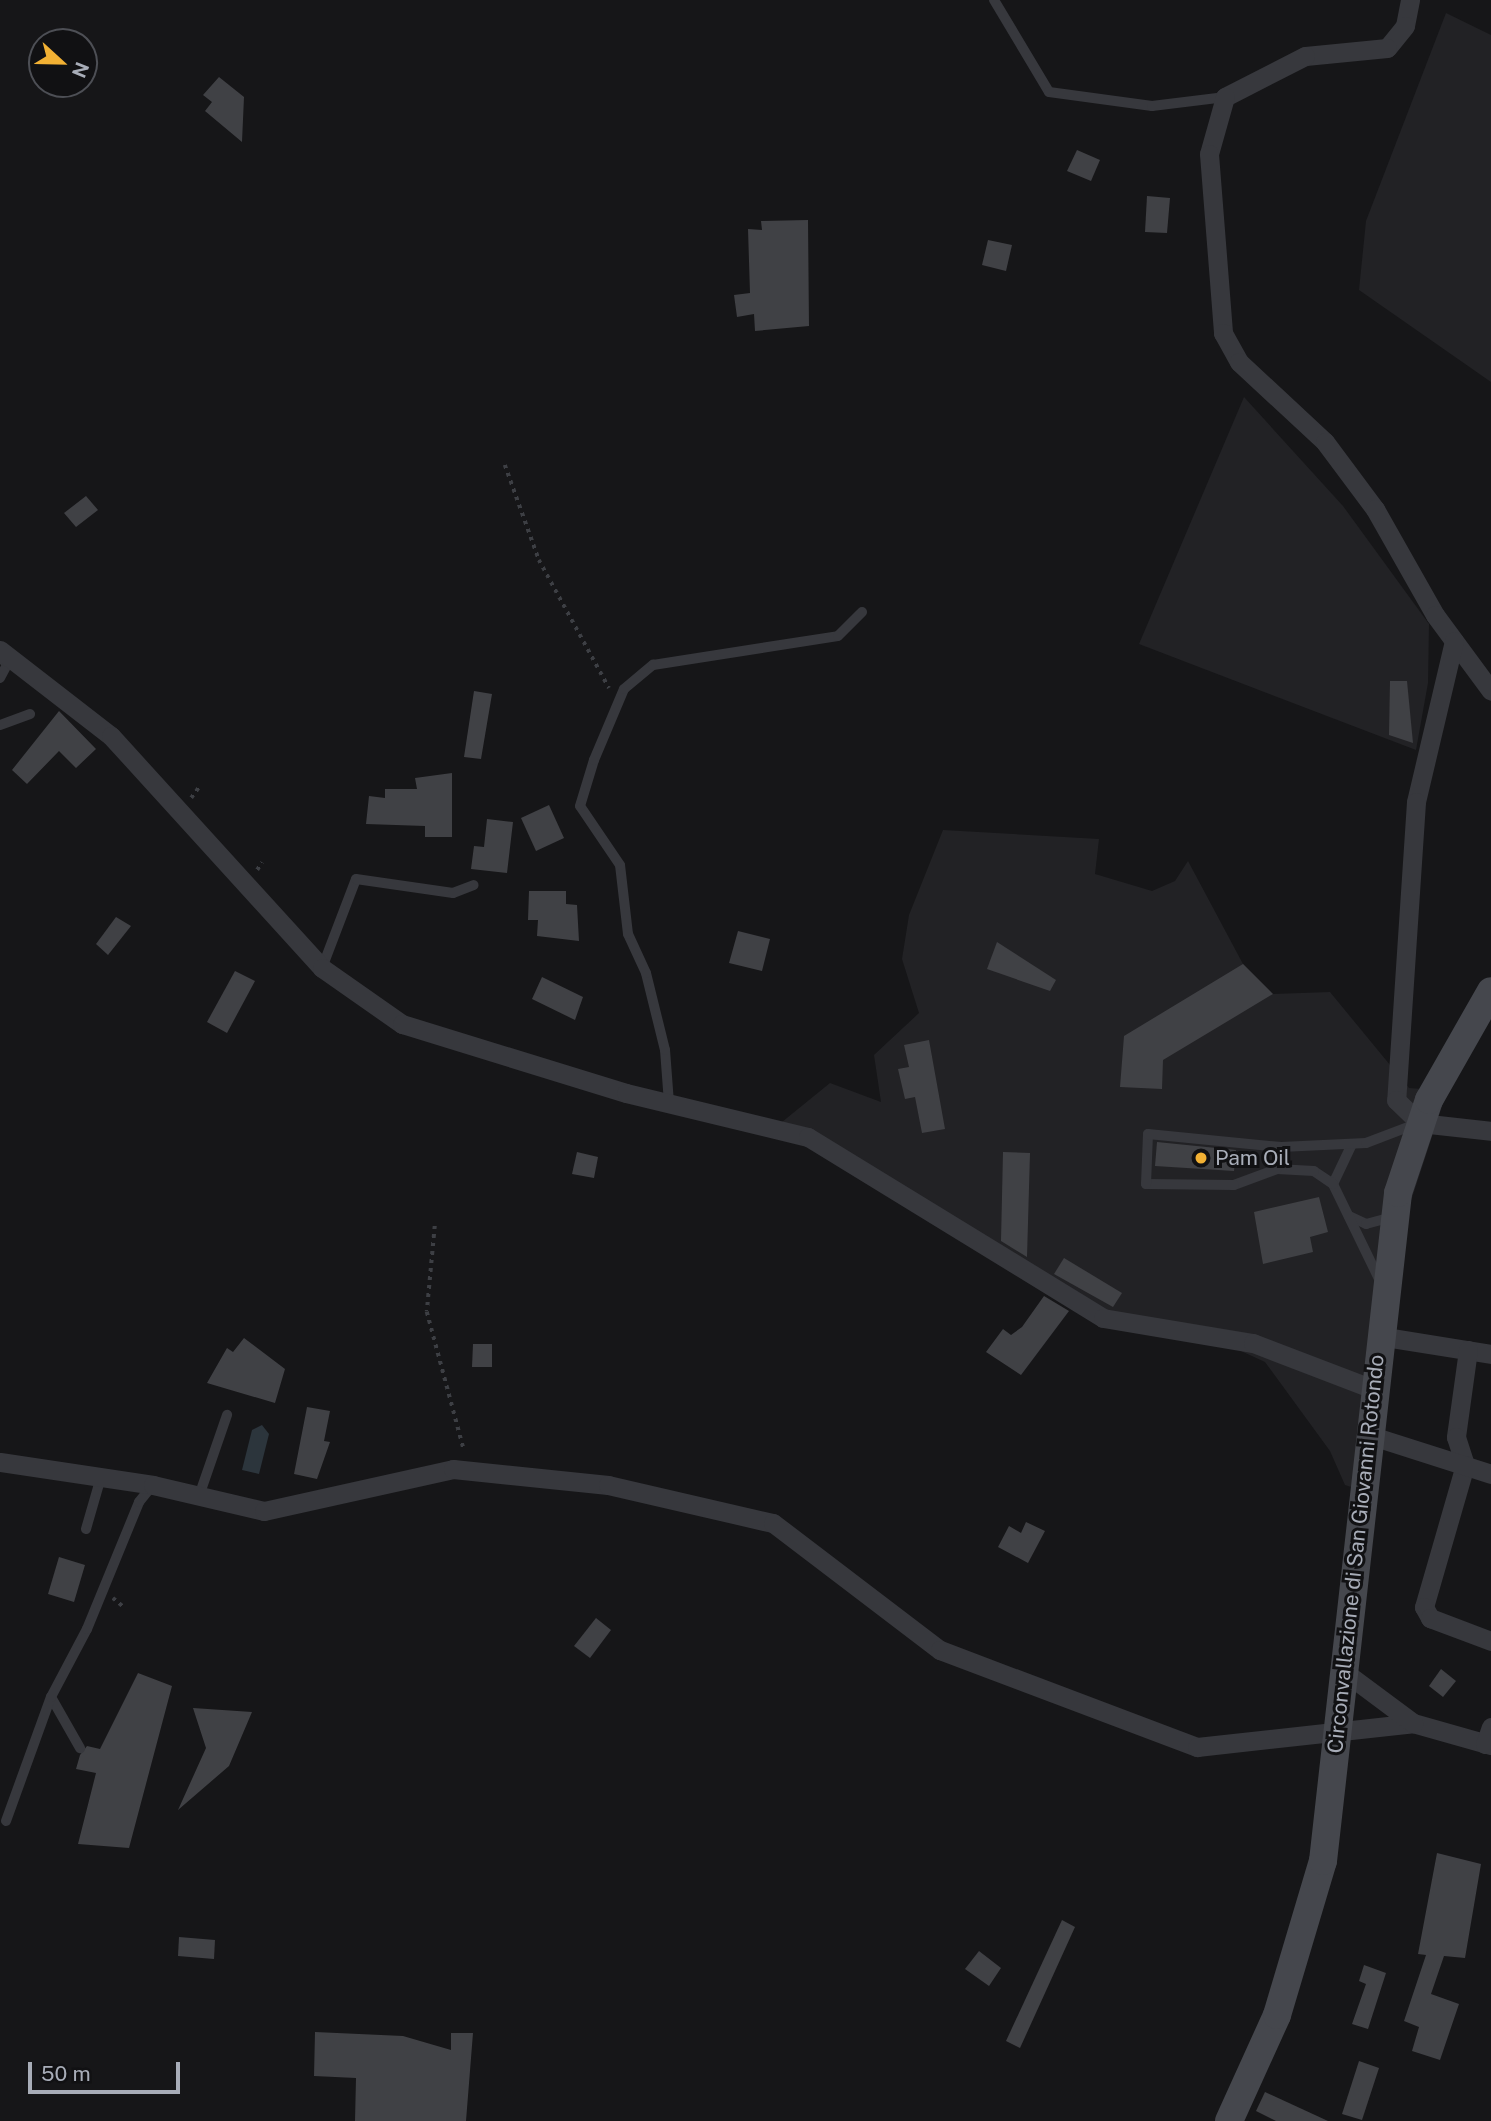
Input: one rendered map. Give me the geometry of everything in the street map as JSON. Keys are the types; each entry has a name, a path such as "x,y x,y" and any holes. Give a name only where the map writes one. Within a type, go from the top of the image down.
{"main road":[{"name":"Circonvallazione di San Giovanni Rotondo","path":"1229,2121 1301,1944 1322,1861 1346,1673 1373,1389 1394,1217 1420,1122 1491,991"}],"street":[{"path":"1410,0 1405,26 1387,48 1305,56 1225,97 1209,154 1223,333 1239,362 1325,442 1375,509 1454,641 1491,691"},
{"path":"1454,641 1416,802 1405,897 1396,1100 1420,1122 1491,1131"},
{"path":"2,662 111,736 323,968 402,1024 435,1038 669,1103 745,1117 834,1148 1103,1318 1254,1343 1373,1389"},
{"path":"1379,1336 1491,1354"},
{"path":"1468,1350 1456,1437 1465,1465 1424,1607 1430,1618 1491,1641"},
{"path":"1369,1434 1491,1474"},
{"path":"0,1462 153,1485 264,1511 470,1471 608,1485 773,1523 940,1650 1197,1747 1413,1723 1489,1739"},
{"path":"1346,1673 1413,1723"}],"lane":[{"path":"994,0 1048,92 1152,106 1225,97"},
{"path":"669,1103 665,1050 646,973 628,934 620,865 580,806 617,706 624,689 653,665 838,636 862,612"},
{"path":"0,725 30,714"},
{"path":"323,968 356,879 453,893 474,885"},
{"path":"1384,1290 1333,1184 1314,1171 1277,1169 1234,1185 1146,1184 1148,1134 1281,1147 1352,1144 1420,1122"},
{"path":"1333,1184 1352,1144"},
{"path":"1348,1215 1366,1224 1394,1217"},
{"path":"199,1496 227,1415"},
{"path":"86,1529 101,1477"},
{"path":"6,1821 51,1697 87,1629 135,1509 153,1485"},
{"path":"51,1697 80,1748"}],"path":[{"path":"505,465 539,560 617,706"},
{"path":"435,1226 427,1312 470,1471"}],"shaded area":[{"path":"1446,13 1491,35 1491,382 1359,290 1366,221"},
{"path":"1244,397 1343,506 1429,624 1428,683 1416,750 1139,644"},
{"path":"943,830 1099,839 1095,874 1152,891 1175,881 1188,861 1243,964 1273,994 1330,992 1409,1088 1447,1091 1408,1210 1376,1495 1345,1485 1330,1451 1265,1362 1230,1346 1103,1327 782,1122 830,1083 881,1102 874,1055 919,1013 902,959 909,915"},
{"path":"262,1425 269,1434 259,1474 242,1470 252,1430"}],"building":[{"path":"219,77 244,97 242,142 205,111 212,102 203,95"},
{"path":"1077,150 1100,160 1091,181 1067,171"},
{"path":"1147,196 1170,198 1167,233 1145,232"},
{"path":"808,220 809,326 755,331 754,314 737,317 734,295 750,293 748,229 762,230 761,221"},
{"path":"988,240 1012,245 1006,271 982,265"},
{"path":"86,496 98,510 76,527 64,513"},
{"path":"1390,681 1407,681 1413,743 1389,735"},
{"path":"474,691 492,694 481,759 464,757"},
{"path":"59,711 96,749 76,768 59,751 27,784 12,770"},
{"path":"452,773 452,837 425,837 425,826 366,824 369,796 385,798 385,789 417,789 415,778"},
{"path":"549,805 564,838 536,851 521,818"},
{"path":"487,819 513,822 507,873 471,869 474,846 484,847"},
{"path":"529,891 566,891 566,904 577,905 579,941 537,936 538,920 528,920"},
{"path":"116,917 131,926 108,955 96,944"},
{"path":"738,931 770,939 762,971 729,963"},
{"path":"997,942 1056,980 1050,991 987,969"},
{"path":"1243,964 1273,994 1163,1060 1162,1089 1120,1087 1124,1036"},
{"path":"235,971 255,981 227,1033 207,1022"},
{"path":"542,977 583,997 575,1020 532,999"},
{"path":"929,1040 945,1129 922,1133 915,1097 905,1099 898,1069 909,1067 904,1045"},
{"path":"1157,1142 1236,1150 1234,1171 1155,1166"},
{"path":"577,1152 598,1157 594,1178 572,1174"},
{"path":"1003,1152 1030,1153 1027,1257 1001,1241"},
{"path":"1319,1197 1328,1232 1310,1237 1313,1252 1263,1264 1254,1212"},
{"path":"1064,1258 1122,1293 1113,1307 1054,1274"},
{"path":"1044,1296 1069,1311 1021,1375 986,1352 1003,1329 1011,1335 1022,1327"},
{"path":"244,1338 285,1369 275,1403 207,1383 227,1348 233,1352"},
{"path":"473,1344 492,1344 492,1367 472,1367"},
{"path":"307,1407 330,1411 324,1441 330,1442 317,1479 294,1474"},
{"path":"1026,1522 1045,1531 1028,1563 998,1547 1009,1526 1021,1533"},
{"path":"59,1557 85,1565 74,1602 48,1594"},
{"path":"596,1618 611,1630 590,1658 574,1646"},
{"path":"1441,1669 1456,1681 1443,1697 1429,1686"},
{"path":"138,1673 172,1686 129,1848 78,1844 96,1773 76,1769 80,1755 87,1746 100,1749"},
{"path":"193,1708 252,1712 229,1766 178,1810 206,1748"},
{"path":"1437,1853 1481,1864 1465,1958 1444,1956 1431,1994 1459,2004 1440,2060 1412,2051 1419,2027 1404,2021 1426,1955 1418,1954"},
{"path":"1062,1920 1075,1927 1020,2048 1006,2041"},
{"path":"179,1937 215,1940 214,1959 178,1956"},
{"path":"979,1951 1001,1968 989,1986 965,1969"},
{"path":"1364,1965 1386,1973 1368,2029 1352,2024 1366,1984 1359,1981"},
{"path":"315,2032 403,2036 451,2050 451,2033 473,2033 466,2121 355,2121 356,2078 314,2076"},
{"path":"1359,2061 1379,2068 1362,2120 1342,2114"},
{"path":"1265,2092 1328,2121 1276,2121 1256,2111"}],"place":[{"name":"Pam Oil","path":"1201,1158"}]}
